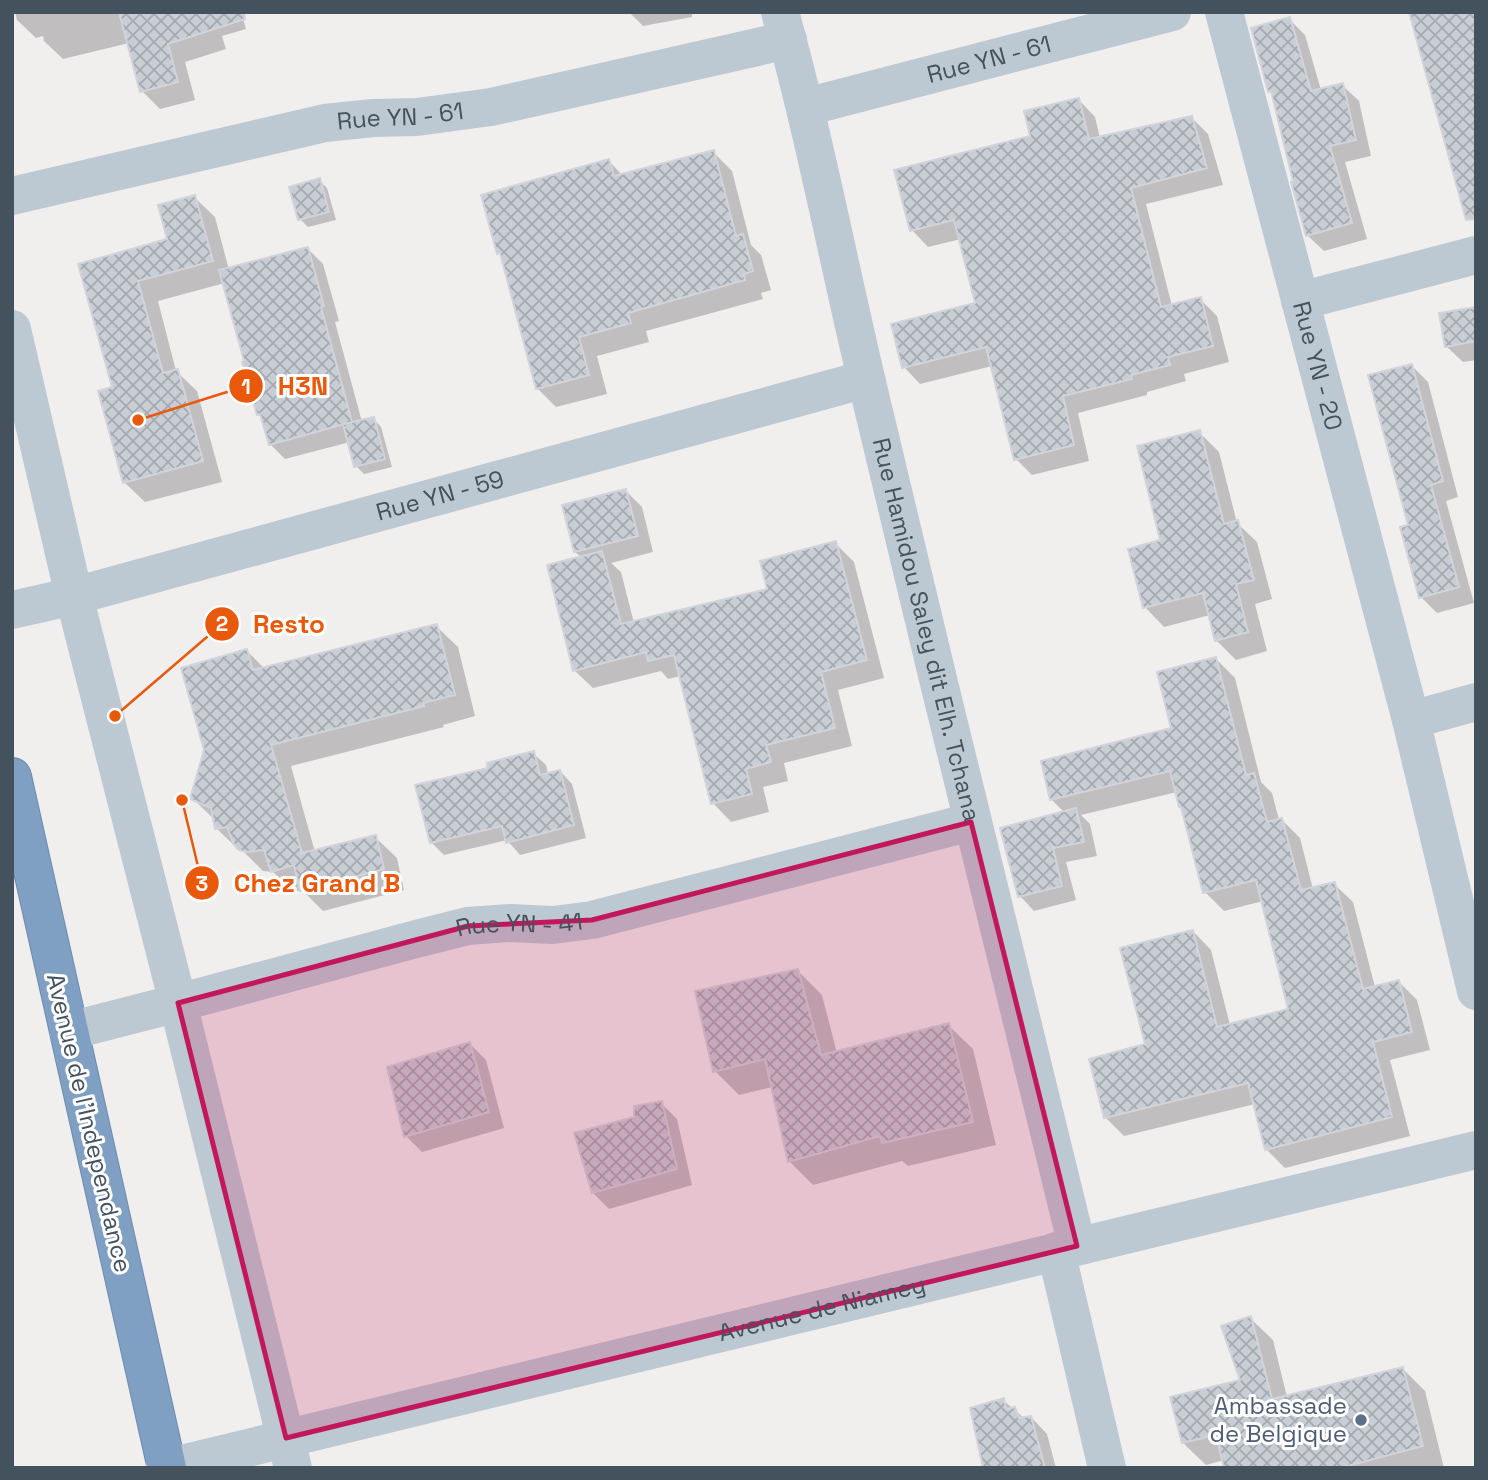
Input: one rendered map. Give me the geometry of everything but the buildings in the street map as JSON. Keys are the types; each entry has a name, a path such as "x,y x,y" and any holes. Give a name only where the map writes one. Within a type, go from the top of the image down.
{"highway":[{"name":"Avenue de l'Independance","path":"12,777 166,1468"}],"street":[{"name":"Rue YN - 61","path":"806,107 1172,12"},
{"name":"Rue YN - 20","path":"1224,12 1411,720 1476,991"},
{"name":"Rue YN - 61","path":"12,196 325,123 417,117 491,107 784,26"},
{"name":"Rue Hamidou Saley dit Elh. Tchana","path":"784,26 806,107 866,379 971,822 1067,1249 1107,1468"},
{"path":"1300,301 1476,255"},
{"path":"12,329 75,596 289,1453"},
{"name":"Rue YN - 59","path":"12,610 75,596 866,379"},
{"path":"1411,720 1476,702"},
{"name":"Rue YN - 41","path":"69,1031 468,926 510,923 554,925 592,920 971,822"},
{"name":"Avenue de Niamey","path":"166,1468 289,1453 1067,1249 1476,1150"}],"highlighted area":[{"path":"971,822 1077,1246 286,1438 178,1003 468,926 592,920"}],"place":[{"name":"H3N","path":"138,420"},
{"name":"Resto","path":"115,716"},
{"name":"Chez Grand B","path":"182,800"},
{"name":"Ambassade de Belgique","path":"1361,1420"}]}
